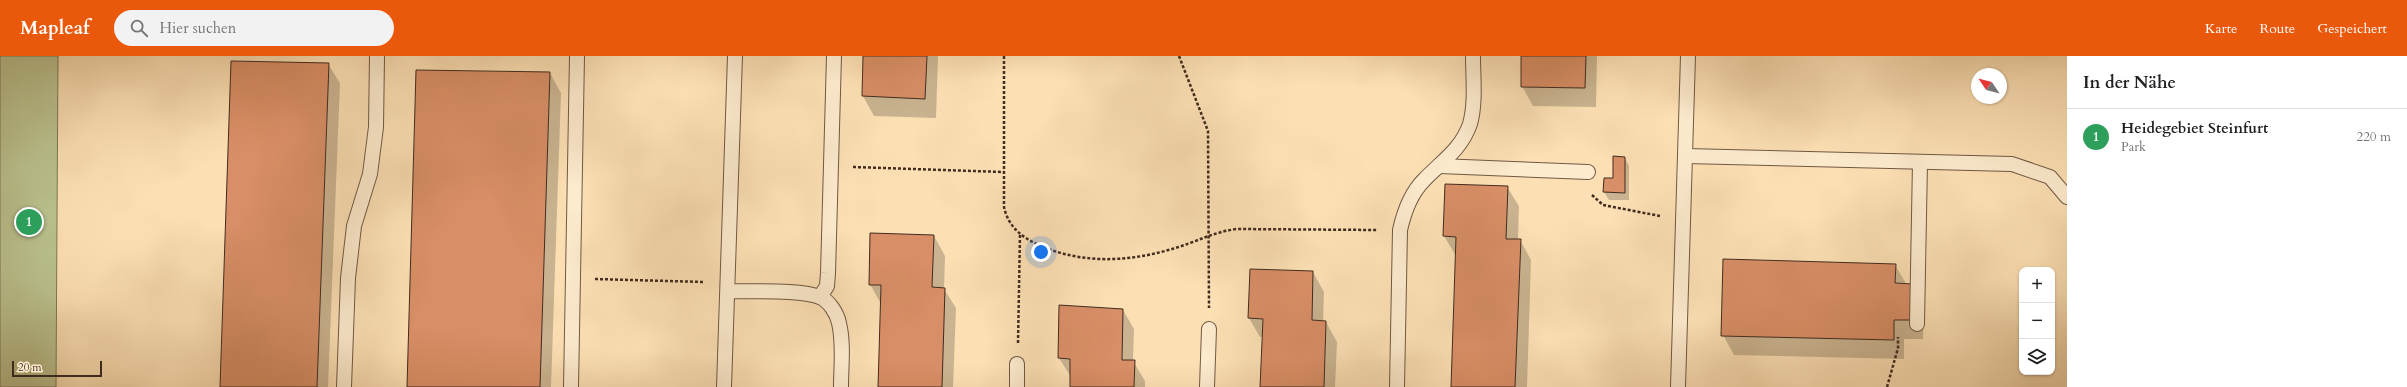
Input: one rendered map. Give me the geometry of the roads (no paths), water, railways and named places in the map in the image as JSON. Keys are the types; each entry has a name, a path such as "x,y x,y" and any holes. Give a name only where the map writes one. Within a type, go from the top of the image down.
{"lane":[{"path":"344,387 348,278 354,226 370,174 376,127 377,56"},
{"path":"570,387 578,56"},
{"path":"724,387 736,56"},
{"path":"820,297 827,286 828,273 834,56"},
{"path":"1397,387 1400,230 1403,217 1413,194 1422,181 1459,146 1470,122 1473,56"},
{"path":"1678,387 1688,56"},
{"path":"1685,156 2012,164 2050,177 2067,197"},
{"path":"1917,324 1920,162"},
{"path":"1439,166 1588,172"},
{"path":"728,287 820,297 833,308 839,322 842,344 841,387"},
{"path":"1207,387 1209,329"},
{"path":"1017,364 1017,387"}],"place":[{"name":"Heidegebiet Steinfurt","path":"29,222"}]}
